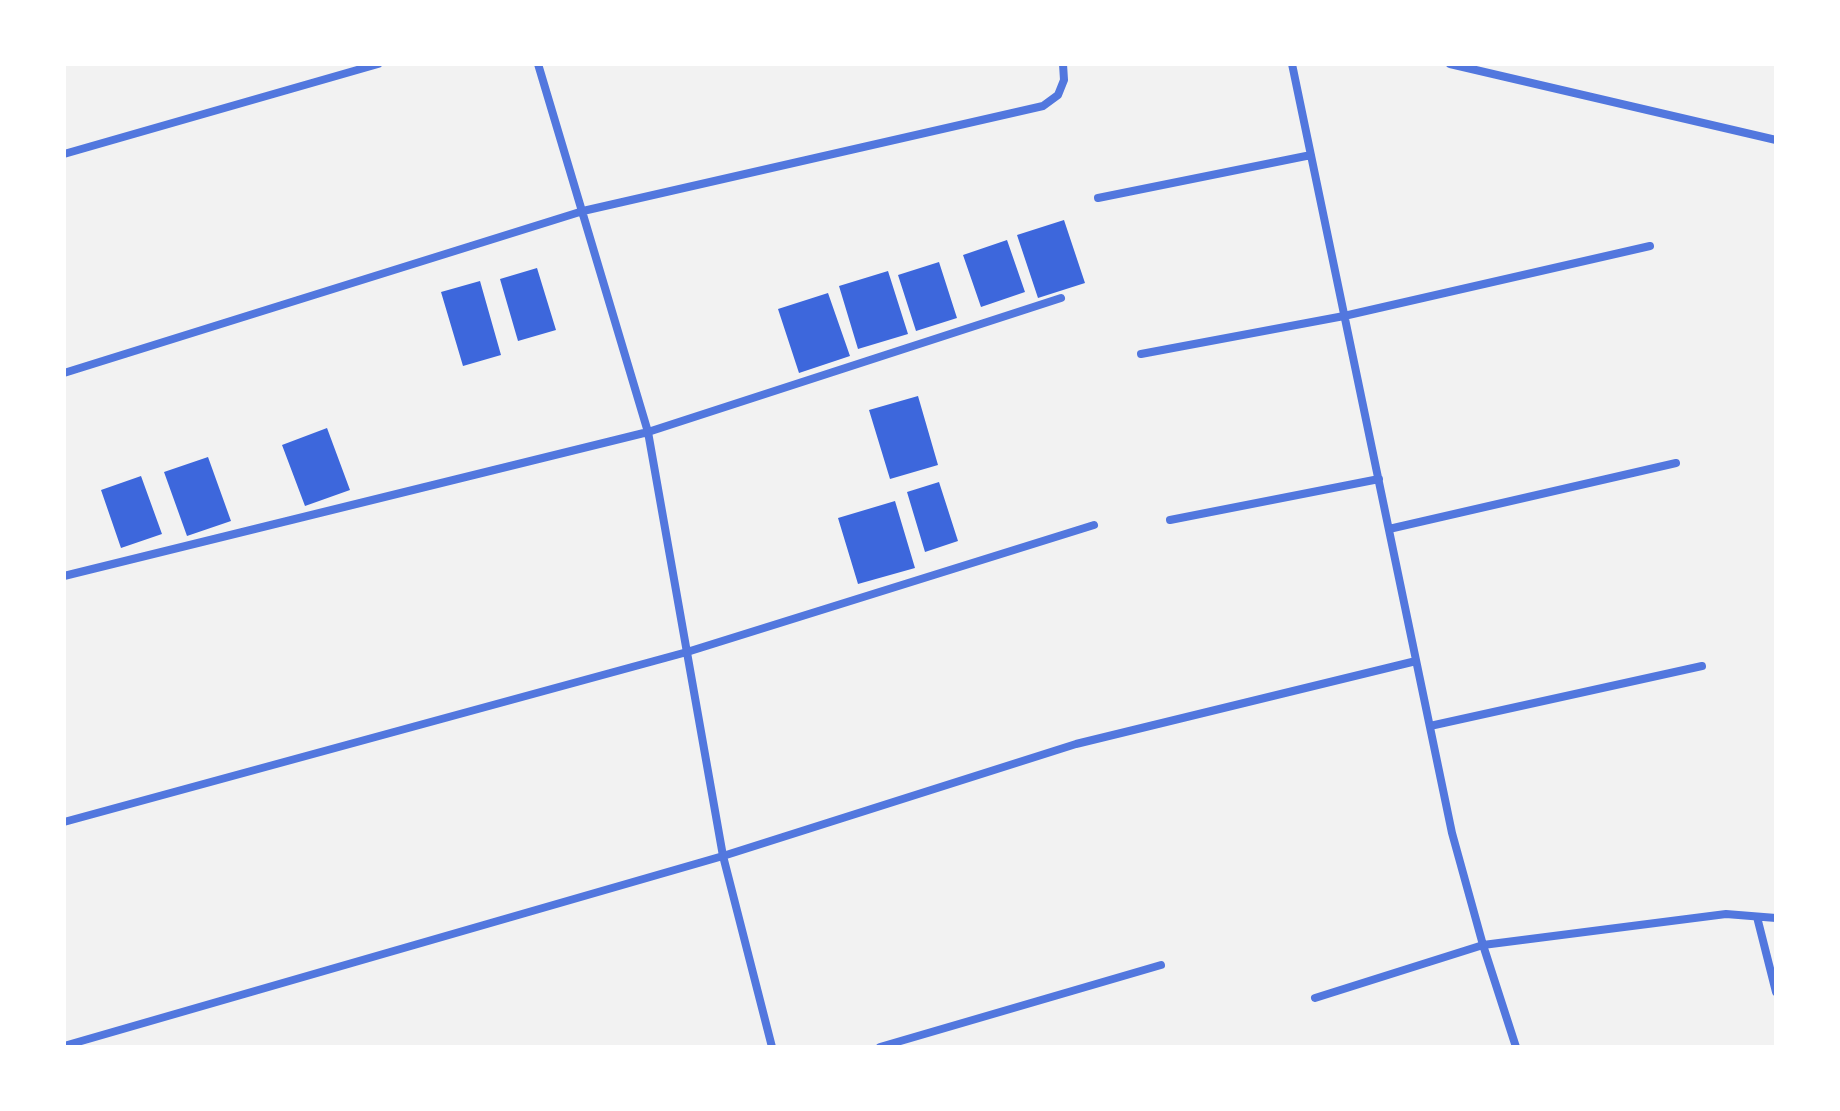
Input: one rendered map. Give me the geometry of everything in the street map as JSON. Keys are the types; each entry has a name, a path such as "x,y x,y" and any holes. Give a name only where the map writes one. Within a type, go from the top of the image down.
{"street":[{"path":"64,154 378,64"},
{"path":"538,64 648,432 723,856 772,1047"},
{"path":"64,373 583,211 1043,106 1058,95 1064,80 1063,64"},
{"path":"1292,64 1452,833 1516,1047"},
{"path":"1450,64 1776,140"},
{"path":"1098,198 1311,155"},
{"path":"1141,354 1344,316 1650,246"},
{"path":"64,576 648,432 1061,298"},
{"path":"1389,529 1676,463"},
{"path":"1170,520 1379,479"},
{"path":"64,822 687,652 1094,525"},
{"path":"64,1046 723,856 1076,744 1416,661"},
{"path":"1430,726 1702,666"},
{"path":"1315,998 1483,945 1726,914 1776,918"},
{"path":"1757,917 1776,992"},
{"path":"880,1047 1161,965"}],"building":[{"path":"1064,220 1085,283 1038,298 1017,235"},
{"path":"1007,240 1025,292 981,307 963,255"},
{"path":"939,262 957,318 916,331 898,275"},
{"path":"537,268 556,330 518,341 500,279"},
{"path":"888,271 908,334 858,349 839,286"},
{"path":"480,281 501,355 463,366 441,292"},
{"path":"828,293 850,356 799,373 778,309"},
{"path":"918,396 938,465 890,479 869,410"},
{"path":"327,428 350,490 305,506 282,445"},
{"path":"208,457 231,521 187,536 164,472"},
{"path":"141,476 162,534 121,548 101,490"},
{"path":"939,482 958,541 925,552 907,492"},
{"path":"895,501 915,568 858,584 838,518"}]}
